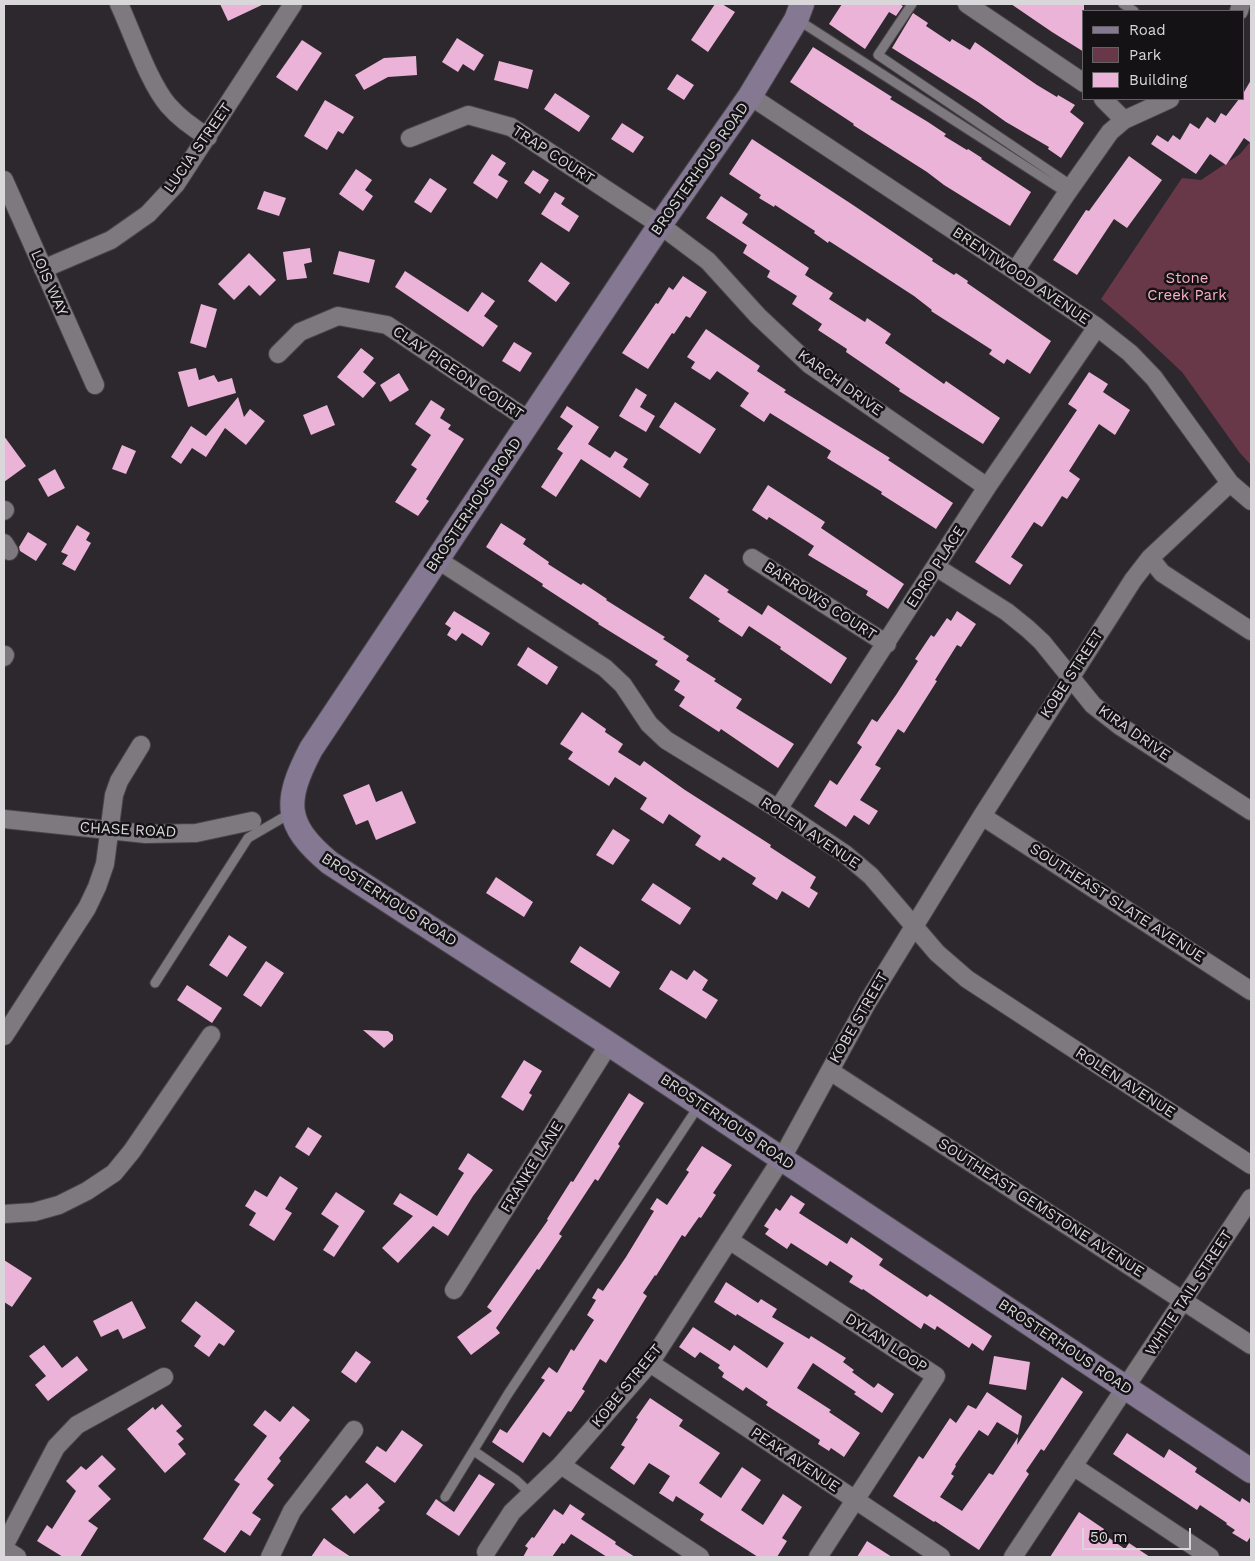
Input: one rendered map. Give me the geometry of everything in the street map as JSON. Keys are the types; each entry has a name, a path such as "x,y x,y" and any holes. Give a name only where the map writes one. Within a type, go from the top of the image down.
{"street":[{"path":"119,4 152,78 167,104 184,121 208,137"},
{"name":"LUCIA STREET","path":"43,269 111,240 148,214 176,184 294,4"},
{"path":"967,4 1082,82"},
{"name":"BROSTERHOUS ROAD","path":"799,12 750,96 660,225 311,749 300,771 293,792 292,813 300,832 314,849 330,863 782,1158 1251,1471"},
{"name":"BRENTWOOD AVENUE","path":"750,96 1097,326 1130,353 1154,378 1230,483 1251,501"},
{"path":"1104,100 1124,120"},
{"path":"1015,271 1110,132 1124,120 1168,100"},
{"name":"TRAP COURT","path":"410,138 468,115 512,127 660,225"},
{"name":"LOIS WAY","path":"4,180 95,385"},
{"name":"KARCH DRIVE","path":"660,225 708,261 758,316 809,364 987,487"},
{"name":"CLAY PIGEON COURT","path":"278,354 300,332 338,316 387,325 530,422"},
{"name":"EDRO PLACE","path":"778,809 887,644 987,487 1097,326"},
{"name":"KOBE STREET","path":"486,1552 512,1512 561,1464 650,1363 782,1158 866,1003 982,816 1133,580 1150,558 1230,483"},
{"name":"BARROWS COURT","path":"752,558 887,644"},
{"path":"1150,558 1162,573 1251,631"},
{"name":"ROLEN AVENUE","path":"438,560 605,668 624,685 649,724 666,740 778,809 845,854 871,876 937,953 967,979 1251,1165"},
{"name":"KIRA DRIVE","path":"936,567 1007,612 1028,629 1042,642 1093,705 1120,726 1251,811"},
{"path":"4,1036 87,908 97,887 105,864 111,809 119,780 141,745"},
{"name":"SOUTHEAST SLATE AVENUE","path":"982,816 1251,990"},
{"name":"CHASE ROAD","path":"4,819 146,834 196,833 252,821"},
{"path":"4,1214 34,1212 59,1204 88,1191 114,1173 132,1152 211,1035"},
{"name":"FRANKE LANE","path":"454,1290 609,1044"},
{"name":"SOUTHEAST GEMSTONE AVENUE","path":"830,1071 1251,1345"},
{"name":"WHITE TAIL STREET","path":"1013,1557 1251,1198"},
{"name":"DYLAN LOOP","path":"729,1240 936,1376 818,1557"},
{"name":"PEAK AVENUE","path":"650,1363 941,1557"},
{"path":"17,1557 4,1548 56,1447 77,1425 164,1377"},
{"path":"270,1557 292,1512 354,1430"},
{"path":"561,1464 691,1555"},
{"path":"1073,1466 1210,1557"}],"lane":[{"path":"912,4 878,55 1069,190"},
{"path":"799,12 1069,190"},
{"path":"155,983 248,838 292,813"},
{"path":"445,1498 508,1394 700,1104"},
{"path":"474,1452 516,1480 531,1494"}],"green space":[{"name":"Stone Creek Park","path":"1251,141 1251,465 1240,453 1182,372 1101,299 1182,178 1201,180 1240,154"}],"building":[{"path":"220,4 264,4 228,21"},
{"path":"715,4 722,4 735,12 708,52 691,40"},
{"path":"842,4 899,4 903,6 896,16 889,12 865,49 829,24"},
{"path":"1011,4 1084,4 1084,10 1082,10 1082,51"},
{"path":"913,13 928,23 926,26 950,42 952,39 970,50 975,42 1037,85 1075,105 1070,112 1084,123 1061,158 1048,149 1049,147 1006,122 978,102 892,48"},
{"path":"457,38 484,55 474,71 463,64 458,72 442,62"},
{"path":"302,40 322,53 297,91 276,77"},
{"path":"813,47 892,97 890,99 946,134 944,136 982,158 1031,192 1010,226 944,185 790,82"},
{"path":"416,56 417,75 388,77 364,90 355,75 384,58"},
{"path":"499,61 533,70 528,89 494,80"},
{"path":"677,74 694,85 684,100 667,89"},
{"path":"1251,80 1251,143 1244,138 1226,165 1210,154 1196,174 1151,144 1157,135 1168,142 1173,135 1180,140 1190,123 1199,129 1207,117 1215,123 1221,113 1226,116 1238,100 1245,100 1245,90"},
{"path":"555,93 590,116 579,132 544,109"},
{"path":"325,100 354,117 343,134 338,131 327,150 304,136"},
{"path":"622,123 644,137 633,153 611,139"},
{"path":"752,139 933,259 932,261 954,275 956,273 968,281 967,283 1051,341 1030,374 1007,359 1004,364 989,354 992,350 931,311 914,296 829,241 828,243 814,233 815,231 775,205 774,207 759,198 761,195 729,174"},
{"path":"492,154 506,163 498,175 508,181 497,199 473,183"},
{"path":"1129,156 1162,180 1127,228 1114,219 1077,275 1053,260 1086,210 1089,211"},
{"path":"356,169 372,180 365,190 373,196 363,211 339,194"},
{"path":"533,170 549,180 540,194 524,183"},
{"path":"430,178 447,189 431,213 414,202"},
{"path":"264,191 286,198 279,216 257,209"},
{"path":"555,192 565,198 561,204 579,216 569,232 541,214"},
{"path":"721,196 748,214 742,223 809,268 805,275 833,293 829,299 865,322 867,318 891,334 885,343 944,384 946,381 1000,418 983,444 899,391 900,389 846,352 847,349 818,330 822,324 792,304 797,296 767,277 770,271 743,253 747,245 706,218"},
{"path":"310,248 312,262 304,264 307,278 287,280 283,252"},
{"path":"339,251 375,260 369,283 333,274"},
{"path":"249,253 276,280 260,296 249,285 234,300 218,284"},
{"path":"541,262 570,283 556,302 528,281"},
{"path":"405,271 468,312 482,292 495,301 484,316 498,326 483,347 395,287"},
{"path":"683,276 707,292 690,318 686,316 674,334 672,333 648,369 622,353 656,303 658,304 669,287 673,290"},
{"path":"201,304 217,309 206,348 190,343"},
{"path":"706,329 760,366 757,371 786,390 784,392 890,458 888,460 953,503 936,529 881,494 882,492 827,458 831,451 770,413 764,422 740,406 749,393 717,371 710,380 691,368 695,362 687,357"},
{"path":"514,342 532,353 520,372 502,361"},
{"path":"361,348 374,358 363,372 376,383 363,398 337,377"},
{"path":"196,368 199,380 214,375 218,382 232,378 236,393 188,407 178,372"},
{"path":"1089,372 1108,384 1103,392 1130,410 1115,435 1099,424 1069,471 1080,479 1067,499 1062,496 1042,527 1034,522 1011,557 1023,565 1010,585 975,562 1077,410 1068,404"},
{"path":"399,373 409,390 390,402 380,385"},
{"path":"636,388 647,395 640,407 655,416 646,432 619,416"},
{"path":"238,397 244,417 250,409 265,421 246,445 225,428 206,457 192,448 181,464 171,457 191,426 206,436"},
{"path":"431,400 445,409 440,418 451,425 448,429 464,439 426,499 429,501 418,516 395,502 417,469 411,465 431,435 415,424"},
{"path":"675,402 716,429 700,454 659,427"},
{"path":"327,405 335,425 311,435 303,415"},
{"path":"567,406 599,427 588,444 610,458 615,451 628,459 623,467 649,484 640,498 581,459 556,497 541,487 563,453 557,449 573,426 560,417"},
{"path":"4,436 26,466 4,482"},
{"path":"122,445 136,451 126,474 112,469"},
{"path":"55,469 65,488 48,497 38,479"},
{"path":"768,485 825,522 821,528 904,584 888,609 866,595 868,591 808,555 814,546 769,517 767,520 752,510"},
{"path":"501,523 526,539 523,544 549,562 548,564 581,585 583,583 606,600 665,637 663,639 689,656 686,660 716,679 714,681 742,699 736,708 794,744 778,768 721,729 719,732 679,706 685,697 674,690 680,681 655,665 658,661 598,624 542,586 543,584 486,547"},
{"path":"77,525 90,533 86,540 91,543 75,571 62,564 68,555 61,552"},
{"path":"28,532 47,544 36,561 20,551 19,547"},
{"path":"705,574 729,590 727,592 762,615 768,605 847,658 831,684 749,626 742,637 689,598"},
{"path":"454,611 490,633 482,646 462,633 456,641 447,635 451,628 445,624"},
{"path":"957,611 976,624 961,647 957,645 904,733 898,729 875,765 881,768 860,800 878,811 869,825 854,815 846,827 814,806 830,780 837,785 862,747 857,743 872,719 877,722 896,695 918,661 915,659 931,635 934,637 947,618 951,621"},
{"path":"528,647 558,667 547,685 517,665"},
{"path":"582,712 606,729 605,732 623,744 618,752 640,766 644,761 816,877 810,888 818,893 809,908 782,891 777,900 752,884 756,878 723,857 720,861 695,845 701,836 669,814 663,824 640,809 647,798 615,777 609,786 568,759 573,752 560,744"},
{"path":"369,784 376,802 402,791 416,823 376,840 368,820 356,825 343,795"},
{"path":"613,829 630,840 613,865 596,855"},
{"path":"496,877 533,902 524,917 486,893"},
{"path":"653,883 691,908 680,925 641,900"},
{"path":"229,935 247,947 227,977 209,965"},
{"path":"580,946 620,972 610,988 570,962"},
{"path":"266,961 284,973 261,1007 243,995"},
{"path":"671,970 687,980 694,970 708,980 702,990 718,1000 706,1019 659,989"},
{"path":"187,985 222,1008 212,1023 177,1000"},
{"path":"363,1030 388,1031 393,1035 393,1040 384,1048"},
{"path":"524,1060 542,1071 529,1093 532,1095 523,1111 501,1097"},
{"path":"629,1093 644,1103 618,1144 620,1146 598,1181 595,1179 559,1234 562,1236 539,1270 537,1269 496,1328 500,1333 471,1355 457,1337 492,1311 487,1307 548,1220 571,1181 573,1182"},
{"path":"308,1127 322,1136 309,1156 295,1147"},
{"path":"702,1146 732,1165 713,1193 716,1195 701,1218 699,1217 685,1237 682,1235 655,1275 643,1293 647,1296 606,1363 600,1359 582,1389 585,1391 571,1412 568,1411 550,1437 543,1432 523,1463 492,1442 500,1429 507,1433 545,1380 541,1378 549,1367 557,1373 571,1349 574,1351 594,1320 587,1315 596,1300 592,1298 598,1288 603,1291 626,1257 654,1211 650,1209 657,1198 667,1205 689,1172 686,1170"},
{"path":"468,1153 493,1170 473,1196 448,1236 433,1226 398,1263 382,1248 413,1216 393,1204 400,1193 437,1216 464,1173 458,1169"},
{"path":"280,1176 298,1188 285,1209 292,1213 274,1241 249,1225 256,1213 245,1206 255,1190 267,1197"},
{"path":"336,1192 365,1211 334,1257 323,1250 339,1226 321,1214"},
{"path":"791,1195 805,1204 799,1213 847,1244 851,1237 883,1259 879,1265 927,1297 930,1294 992,1336 983,1351 972,1343 969,1348 937,1326 935,1330 924,1323 921,1329 863,1289 849,1282 853,1276 830,1261 827,1266 791,1243 787,1249 765,1234 769,1229 764,1226 776,1208 780,1211"},
{"path":"4,1260 32,1278 12,1307 4,1302"},
{"path":"726,1282 758,1303 761,1299 777,1309 772,1317 809,1339 811,1336 846,1358 843,1362 854,1370 852,1372 874,1388 878,1383 894,1394 882,1413 854,1394 856,1392 813,1363 797,1388 831,1410 829,1412 860,1433 844,1457 831,1448 829,1451 818,1444 820,1440 766,1405 768,1402 746,1387 743,1391 722,1377 724,1373 718,1368 720,1365 700,1352 695,1358 679,1347 693,1327 730,1351 734,1345 767,1368 784,1343 714,1302"},
{"path":"132,1301 146,1328 123,1339 118,1329 101,1337 93,1321"},
{"path":"196,1301 235,1331 224,1346 219,1343 209,1357 194,1346 201,1336 181,1321"},
{"path":"44,1345 62,1368 77,1356 88,1370 48,1401 35,1385 46,1376 29,1356"},
{"path":"356,1351 371,1362 356,1383 341,1372"},
{"path":"994,1356 1030,1362 1026,1390 989,1384"},
{"path":"1062,1377 1083,1392 1044,1451 1041,1449 1026,1471 1029,1474 979,1550 893,1496 919,1456 923,1459 950,1418 956,1423 968,1405 976,1409 987,1392 1022,1416 1018,1435 997,1422 988,1436 979,1430 955,1465 951,1474 954,1476 940,1497 962,1511 989,1473 993,1475 1018,1437 1017,1445"},
{"path":"650,1398 683,1420 679,1426 720,1453 699,1483 721,1498 742,1467 761,1480 741,1510 763,1525 783,1494 802,1507 782,1538 787,1541 777,1557 758,1557 700,1520 704,1514 676,1496 673,1502 659,1493 670,1476 649,1463 634,1485 610,1468 625,1447 621,1445"},
{"path":"162,1404 182,1426 176,1431 184,1439 178,1444 186,1454 165,1473 127,1429 153,1407 155,1410"},
{"path":"293,1406 310,1420 279,1458 281,1461 267,1479 274,1485 252,1513 261,1519 250,1536 241,1530 225,1553 203,1539 240,1484 234,1480 267,1436 253,1425 265,1410 280,1422"},
{"path":"402,1430 423,1445 395,1483 365,1462 377,1446 386,1452"},
{"path":"1127,1433 1164,1458 1169,1449 1197,1468 1195,1472 1240,1502 1242,1498 1251,1504 1251,1536 1247,1542 1232,1533 1235,1530 1227,1523 1200,1505 1197,1510 1113,1454"},
{"path":"102,1455 116,1469 98,1486 111,1499 88,1521 98,1528 80,1557 63,1557 37,1541 47,1525 52,1529 76,1491 66,1481 81,1466 86,1470"},
{"path":"479,1474 495,1484 459,1536 426,1514 436,1499 454,1512"},
{"path":"367,1483 385,1502 378,1508 380,1510 354,1534 331,1509 346,1495 350,1499"},
{"path":"570,1504 585,1514 581,1519 635,1557 607,1557 571,1534 552,1557 523,1557 528,1548 525,1546 532,1537 534,1538 554,1509 563,1515"},
{"path":"1079,1512 1104,1529 1102,1533 1125,1549 1129,1543 1150,1557 1050,1557"},
{"path":"324,1538 333,1545 351,1557 311,1557"},
{"path":"867,1541 892,1557 857,1557"}]}
